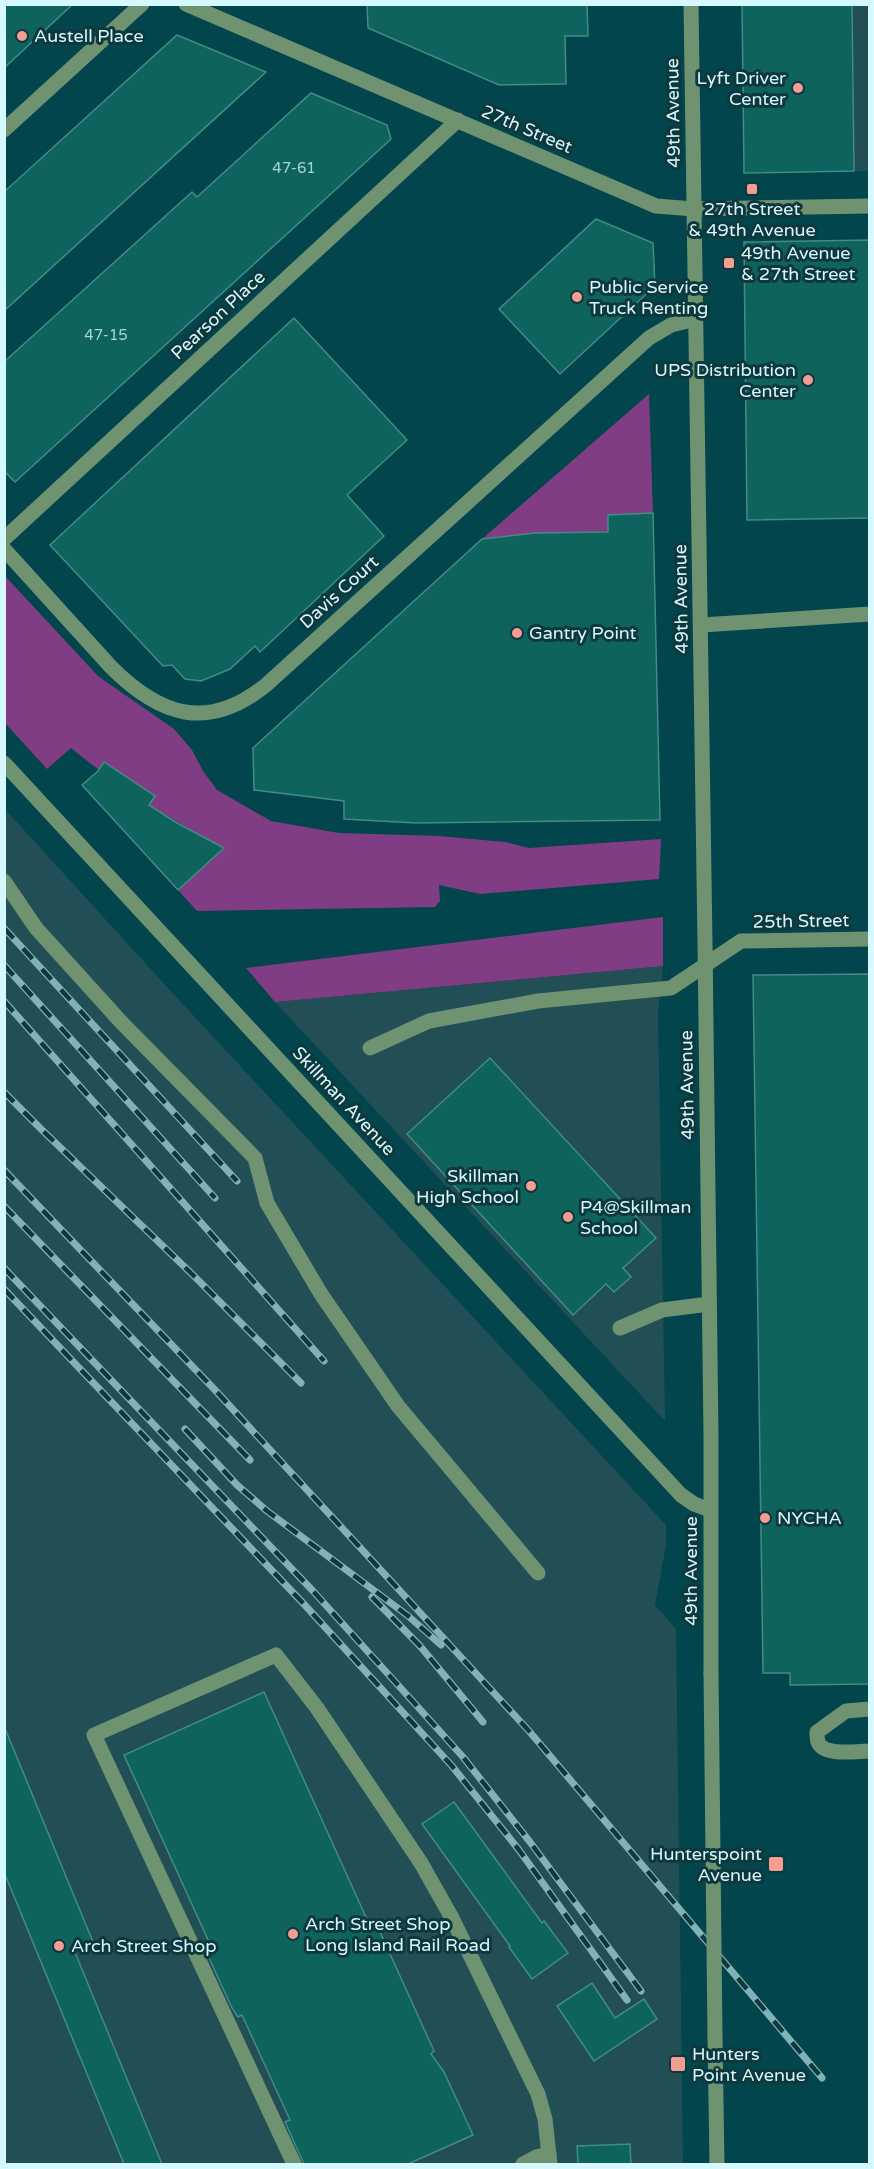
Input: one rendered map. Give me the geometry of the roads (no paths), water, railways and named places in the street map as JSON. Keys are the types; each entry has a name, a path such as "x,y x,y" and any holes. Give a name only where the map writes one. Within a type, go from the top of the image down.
{"street":[{"path":"4,130 142,4"},
{"name":"27th Street","path":"186,4 656,206 694,209 870,206"},
{"name":"49th Avenue","path":"691,4 701,625 717,2164"},
{"name":"Pearson Place","path":"4,539 458,120"},
{"name":"Davis Court","path":"4,549 111,667 148,699 170,709 194,714 206,714 226,708 249,698 266,685 650,338 671,325 696,319"},
{"path":"701,625 870,614"},
{"name":"Skillman Avenue","path":"4,763 681,1495 694,1504 710,1510"},
{"path":"4,881 36,928 122,1023 255,1158 267,1203 327,1304 398,1406 538,1573"},
{"name":"25th Street","path":"370,1048 429,1021 538,1001 671,988 741,941 870,939"},
{"path":"621,1328 662,1310 709,1304"},
{"path":"294,2164 94,1736 276,1655 317,1708 421,1863 538,2094 545,2119 549,2159 536,2157 523,2164"},
{"path":"870,1710 846,1711 817,1732 818,1742 823,1749 833,1752 870,1751"}],"railway":[{"path":"4,928 237,1181"},
{"path":"4,965 215,1198"},
{"path":"4,1001 324,1361"},
{"path":"4,1092 301,1383"},
{"path":"4,1170 215,1390 529,1731 822,2078"},
{"path":"4,1206 250,1460"},
{"path":"4,1268 313,1591 463,1757 530,1842 641,1991"},
{"path":"4,1289 302,1602 452,1766 519,1850 627,2000"},
{"path":"185,1429 237,1485 267,1511 407,1615 441,1645"},
{"path":"372,1597 420,1646 483,1722"}],"place":[{"name":"Austell Place","path":"22,36"},
{"name":"Lyft Driver Center","path":"798,88"},
{"name":"27th Street & 49th Avenue","path":"752,189"},
{"name":"49th Avenue & 27th Street","path":"729,263"},
{"name":"Public Service Truck Renting","path":"577,297"},
{"name":"UPS Distribution Center","path":"808,380"},
{"name":"Gantry Point","path":"517,633"},
{"name":"Skillman High School","path":"531,1186"},
{"name":"P4@Skillman School","path":"568,1217"},
{"name":"NYCHA","path":"765,1518"},
{"name":"Hunterspoint Avenue","path":"776,1864"},
{"name":"Arch Street Shop Long Island Rail Road","path":"293,1934"},
{"name":"Arch Street Shop","path":"59,1946"},
{"name":"Hunters Point Avenue","path":"678,2064"}]}
